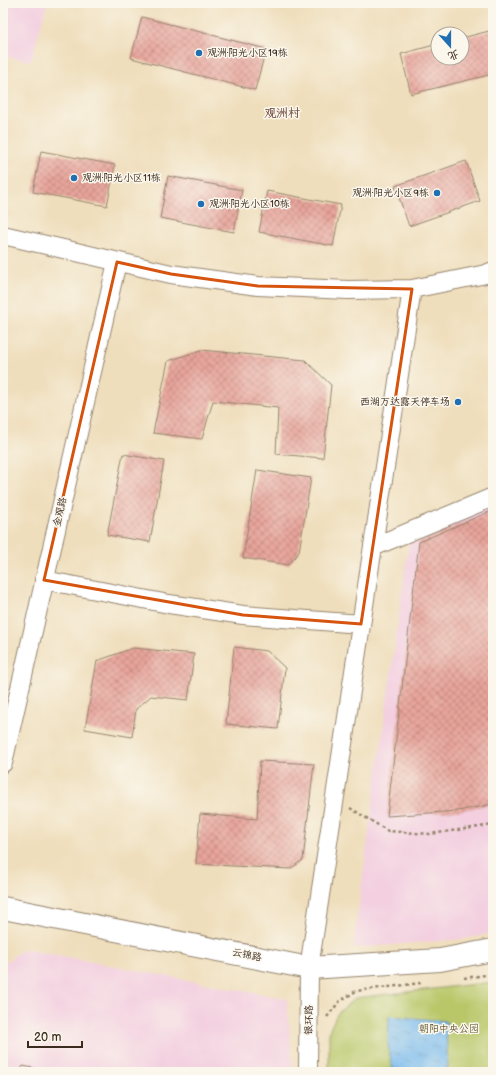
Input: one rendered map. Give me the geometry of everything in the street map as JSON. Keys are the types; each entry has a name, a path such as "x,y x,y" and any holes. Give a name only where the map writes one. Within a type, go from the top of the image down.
{"street":[{"path":"3,235 171,274 258,286 348,290 412,289 486,274 493,271"},
{"name":"金观路","path":"3,762 117,262"},
{"name":"银环路","path":"308,1072 310,968 412,289"},
{"path":"373,547 493,497"},
{"path":"44,580 169,604 243,615 362,624"},
{"name":"云锦路","path":"3,908 310,968 440,960 493,950"}],"path":[{"path":"335,799 388,831 430,834 493,824"},
{"path":"462,978 493,974"},
{"path":"325,1020 339,1002 356,991 424,982"}],"highlighted area":[{"path":"117,262 171,274 258,286 412,289 361,624 243,615 44,580"}],"shaded area":[{"path":"3,3 47,3 31,61 3,56"},
{"path":"493,501 493,933 464,939 353,948 410,535"},
{"path":"24,949 287,999 293,1072 3,1072 3,964"}],"green space":[{"name":"朝阳中央公园","path":"493,982 493,1072 329,1072 329,1031 337,1014 355,998"}],"water":[{"path":"389,1016 446,1021 448,1072 393,1072 388,1045"}],"building":[{"name":"观洲·阳光小区19栋","path":"142,17 266,49 255,90 131,58"},
{"path":"493,30 493,74 411,94 401,54 430,46 430,66 470,66 470,36"},
{"name":"观洲·阳光小区11栋","path":"41,151 115,165 107,206 33,192"},
{"name":"观洲·阳光小区9栋","path":"466,161 480,201 409,226 395,186"},
{"name":"观洲·阳光小区10栋","path":"168,176 242,190 234,232 160,218"},
{"name":"观洲·阳光小区10栋","path":"267,191 341,205 333,246 259,232"},
{"path":"201,350 305,360 331,385 323,458 276,454 278,408 213,401 202,439 153,433 168,361"},
{"path":"123,454 164,461 150,542 107,535"},
{"path":"257,470 311,478 299,552 288,565 243,558"},
{"path":"493,510 493,804 458,811 387,816 419,542"},
{"path":"234,647 267,651 285,668 278,729 226,724"},
{"path":"133,648 194,654 188,700 151,696 136,709 132,737 85,729 97,661"},
{"path":"260,761 314,764 303,860 290,869 196,864 200,814 257,819"},
{"path":"23,1066 48,1071 19,1072"}],"place":[{"name":"观洲·阳光小区19栋","path":"199,53"},
{"name":"观洲·阳光小区11栋","path":"74,178"},
{"name":"观洲·阳光小区9栋","path":"437,193"},
{"name":"观洲·阳光小区10栋","path":"201,204"},
{"name":"西湖万达露天停车场","path":"458,402"}],"district":[{"name":"观洲村","path":"282,113"}]}
